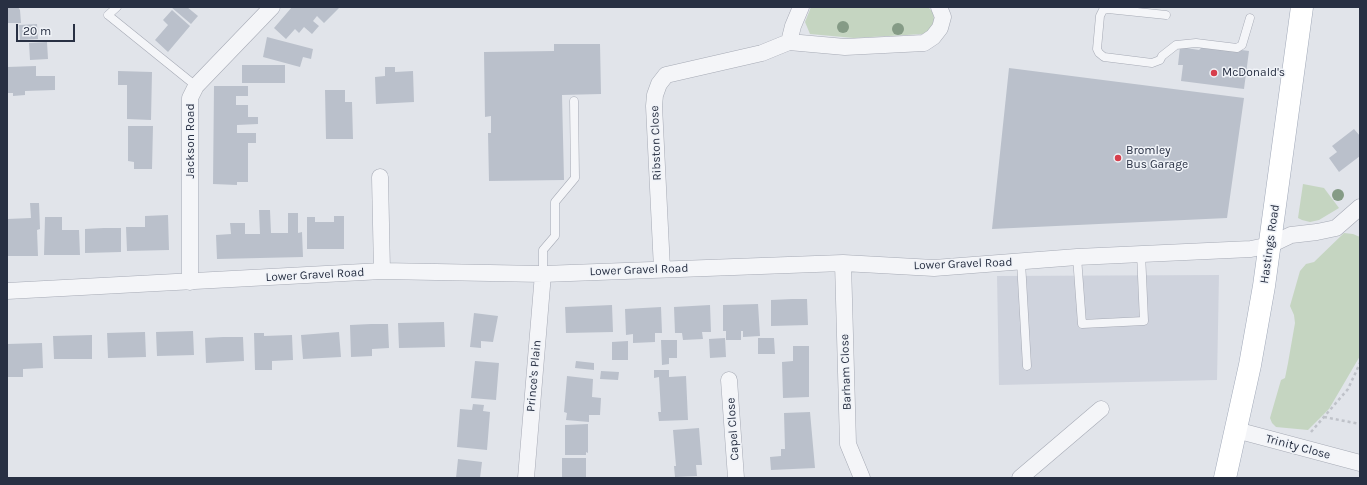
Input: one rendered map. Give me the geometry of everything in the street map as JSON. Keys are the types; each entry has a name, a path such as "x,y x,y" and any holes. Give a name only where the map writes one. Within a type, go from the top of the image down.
{"main road":[{"name":"Hastings Road","path":"1225,478 1250,365 1270,245 1302,7"}],"street":[{"name":"Jackson Road","path":"190,282 190,98 196,86 272,7"},
{"path":"789,42 793,26 801,7"},
{"name":"Ribston Close","path":"662,269 654,106 655,95 659,84 666,75 762,53 789,42 845,47 924,43 933,37 940,28 943,17 939,7"},
{"path":"380,177 382,271"},
{"name":"Lower Gravel Road","path":"7,291 382,271 543,274 843,263 934,268 1141,253 1251,249 1270,245 1291,235 1336,228 1360,207"},
{"name":"Barham Close","path":"843,263 848,444 856,478"},
{"name":"Prince's Plain","path":"526,478 543,274"},
{"name":"Capel Close","path":"729,380 736,478"},
{"path":"1020,478 1101,409"},
{"name":"Trinity Close","path":"1236,430 1360,463"}],"lane":[{"path":"117,7 108,15 196,86"},
{"path":"1166,16 1108,9 1103,10 1100,16 1097,49 1098,53 1104,57 1152,62 1160,60 1162,56 1176,45 1196,43 1238,48 1242,45 1250,18"},
{"path":"543,274 543,250 555,236 555,202 575,178 574,101"},
{"path":"1077,257 1082,324 1144,321 1141,253"},
{"path":"1021,262 1027,366"}],"path":[{"path":"1297,447 1348,389 1360,363"},
{"path":"1324,417 1360,424"}],"shaded area":[{"path":"1219,275 1217,380 999,385 997,276"}],"green space":[{"path":"811,7 928,7 933,12 934,19 932,27 928,32 923,34 854,38 810,34 805,22"},
{"path":"1303,184 1324,188 1339,208 1319,220 1310,222 1298,218"},
{"path":"1344,233 1353,234 1360,237 1360,356 1329,409 1308,430 1276,427 1270,418 1281,380 1285,378 1295,323 1294,315 1290,306 1300,271 1306,264 1314,262"}],"building":[{"path":"7,7 18,7 20,10 21,23 7,23"},
{"path":"171,7 187,7 198,16 191,24"},
{"path":"292,7 339,8 324,23 317,16 313,21 319,26 312,34 304,27 299,33 295,29 286,39 274,28"},
{"path":"172,10 190,26 168,52 155,40 168,25 163,20"},
{"path":"37,24 38,39 20,40 19,25"},
{"path":"267,37 313,49 311,59 303,57 300,67 263,57"},
{"path":"47,42 48,59 30,60 29,43"},
{"path":"554,44 600,44 601,94 562,95 564,180 489,181 488,133 491,133 491,116 485,117 484,52 554,51"},
{"name":"McDonald's","path":"1204,45 1249,51 1244,89 1181,81 1183,65 1178,65 1180,47 1199,50"},
{"path":"242,65 285,65 285,83 242,83"},
{"path":"36,66 36,76 55,76 55,90 25,91 25,95 13,96 13,93 7,93 7,67"},
{"path":"385,67 395,67 395,72 413,71 414,102 376,104 375,77 385,76"},
{"name":"Bromley Bus Garage","path":"1009,68 1244,98 1227,218 992,229"},
{"path":"118,71 152,72 151,120 127,119 127,85 118,85"},
{"path":"214,86 248,86 248,96 236,96 236,105 248,105 248,117 258,117 258,124 237,125 237,133 256,133 256,143 248,143 248,182 237,182 237,185 213,184"},
{"path":"325,90 345,90 345,102 352,102 353,139 326,139"},
{"path":"128,126 153,126 152,169 134,169 134,162 128,161"},
{"path":"1354,129 1360,136 1360,156 1339,172 1329,158 1337,152 1332,146"},
{"path":"30,203 39,203 40,229 37,230 38,256 7,256 7,219 31,218"},
{"path":"259,210 270,210 271,233 288,233 288,213 298,213 298,233 302,232 303,257 217,259 216,235 231,234 230,223 245,223 245,234 260,234"},
{"path":"168,215 169,250 127,251 126,227 145,227 145,216"},
{"path":"334,216 344,216 344,249 307,249 307,217 315,217 315,222 334,222"},
{"path":"45,217 62,217 62,230 79,230 80,255 44,255"},
{"path":"121,228 121,252 85,253 85,229"},
{"path":"807,299 808,325 771,326 771,300"},
{"path":"758,304 760,336 743,337 743,331 741,331 741,340 726,340 726,331 723,331 723,305"},
{"path":"612,305 613,332 566,333 565,307"},
{"path":"710,305 711,332 702,332 703,339 683,340 682,333 675,333 674,307"},
{"path":"661,307 662,333 655,333 655,342 633,343 633,334 626,335 625,309"},
{"path":"474,313 498,316 493,342 481,341 481,348 470,347"},
{"path":"444,322 445,347 399,348 398,323"},
{"path":"388,324 389,348 372,349 372,356 351,357 350,325"},
{"path":"193,331 194,355 157,356 156,332"},
{"path":"145,332 146,357 108,358 107,333"},
{"path":"339,332 341,357 303,359 301,335"},
{"path":"254,333 264,333 264,336 292,335 293,360 272,361 272,370 255,370"},
{"path":"92,335 92,359 54,359 53,336"},
{"path":"243,337 244,361 206,363 205,338"},
{"path":"725,338 726,357 710,358 709,339"},
{"path":"758,338 774,338 775,354 758,354"},
{"path":"661,340 677,340 677,358 669,358 669,364 662,365"},
{"path":"628,341 628,360 612,360 612,342"},
{"path":"42,343 43,368 23,369 23,377 7,377 7,344"},
{"path":"793,346 809,346 809,397 783,398 782,362 793,361"},
{"path":"475,361 499,363 496,400 471,398"},
{"path":"576,361 594,363 594,370 575,368"},
{"path":"654,370 669,370 669,377 686,376 688,420 659,421 658,412 661,412 659,377 654,378"},
{"path":"601,371 619,372 618,380 600,379"},
{"path":"567,376 593,379 592,397 601,398 600,415 589,415 589,422 566,420 567,413 564,412"},
{"path":"473,404 484,405 483,411 490,412 487,450 457,447 460,409 472,410"},
{"path":"810,412 815,468 771,470 770,457 781,456 781,449 785,449 784,413"},
{"path":"588,424 588,453 586,452 586,455 565,455 565,425"},
{"path":"699,428 702,465 696,465 697,476 675,477 674,466 676,466 673,430"},
{"path":"562,458 586,458 586,478 562,478"},
{"path":"458,459 482,462 480,478 456,478"}],"place":[{"name":"McDonald's","path":"1214,73"},
{"name":"Bromley Bus Garage","path":"1118,158"}]}
